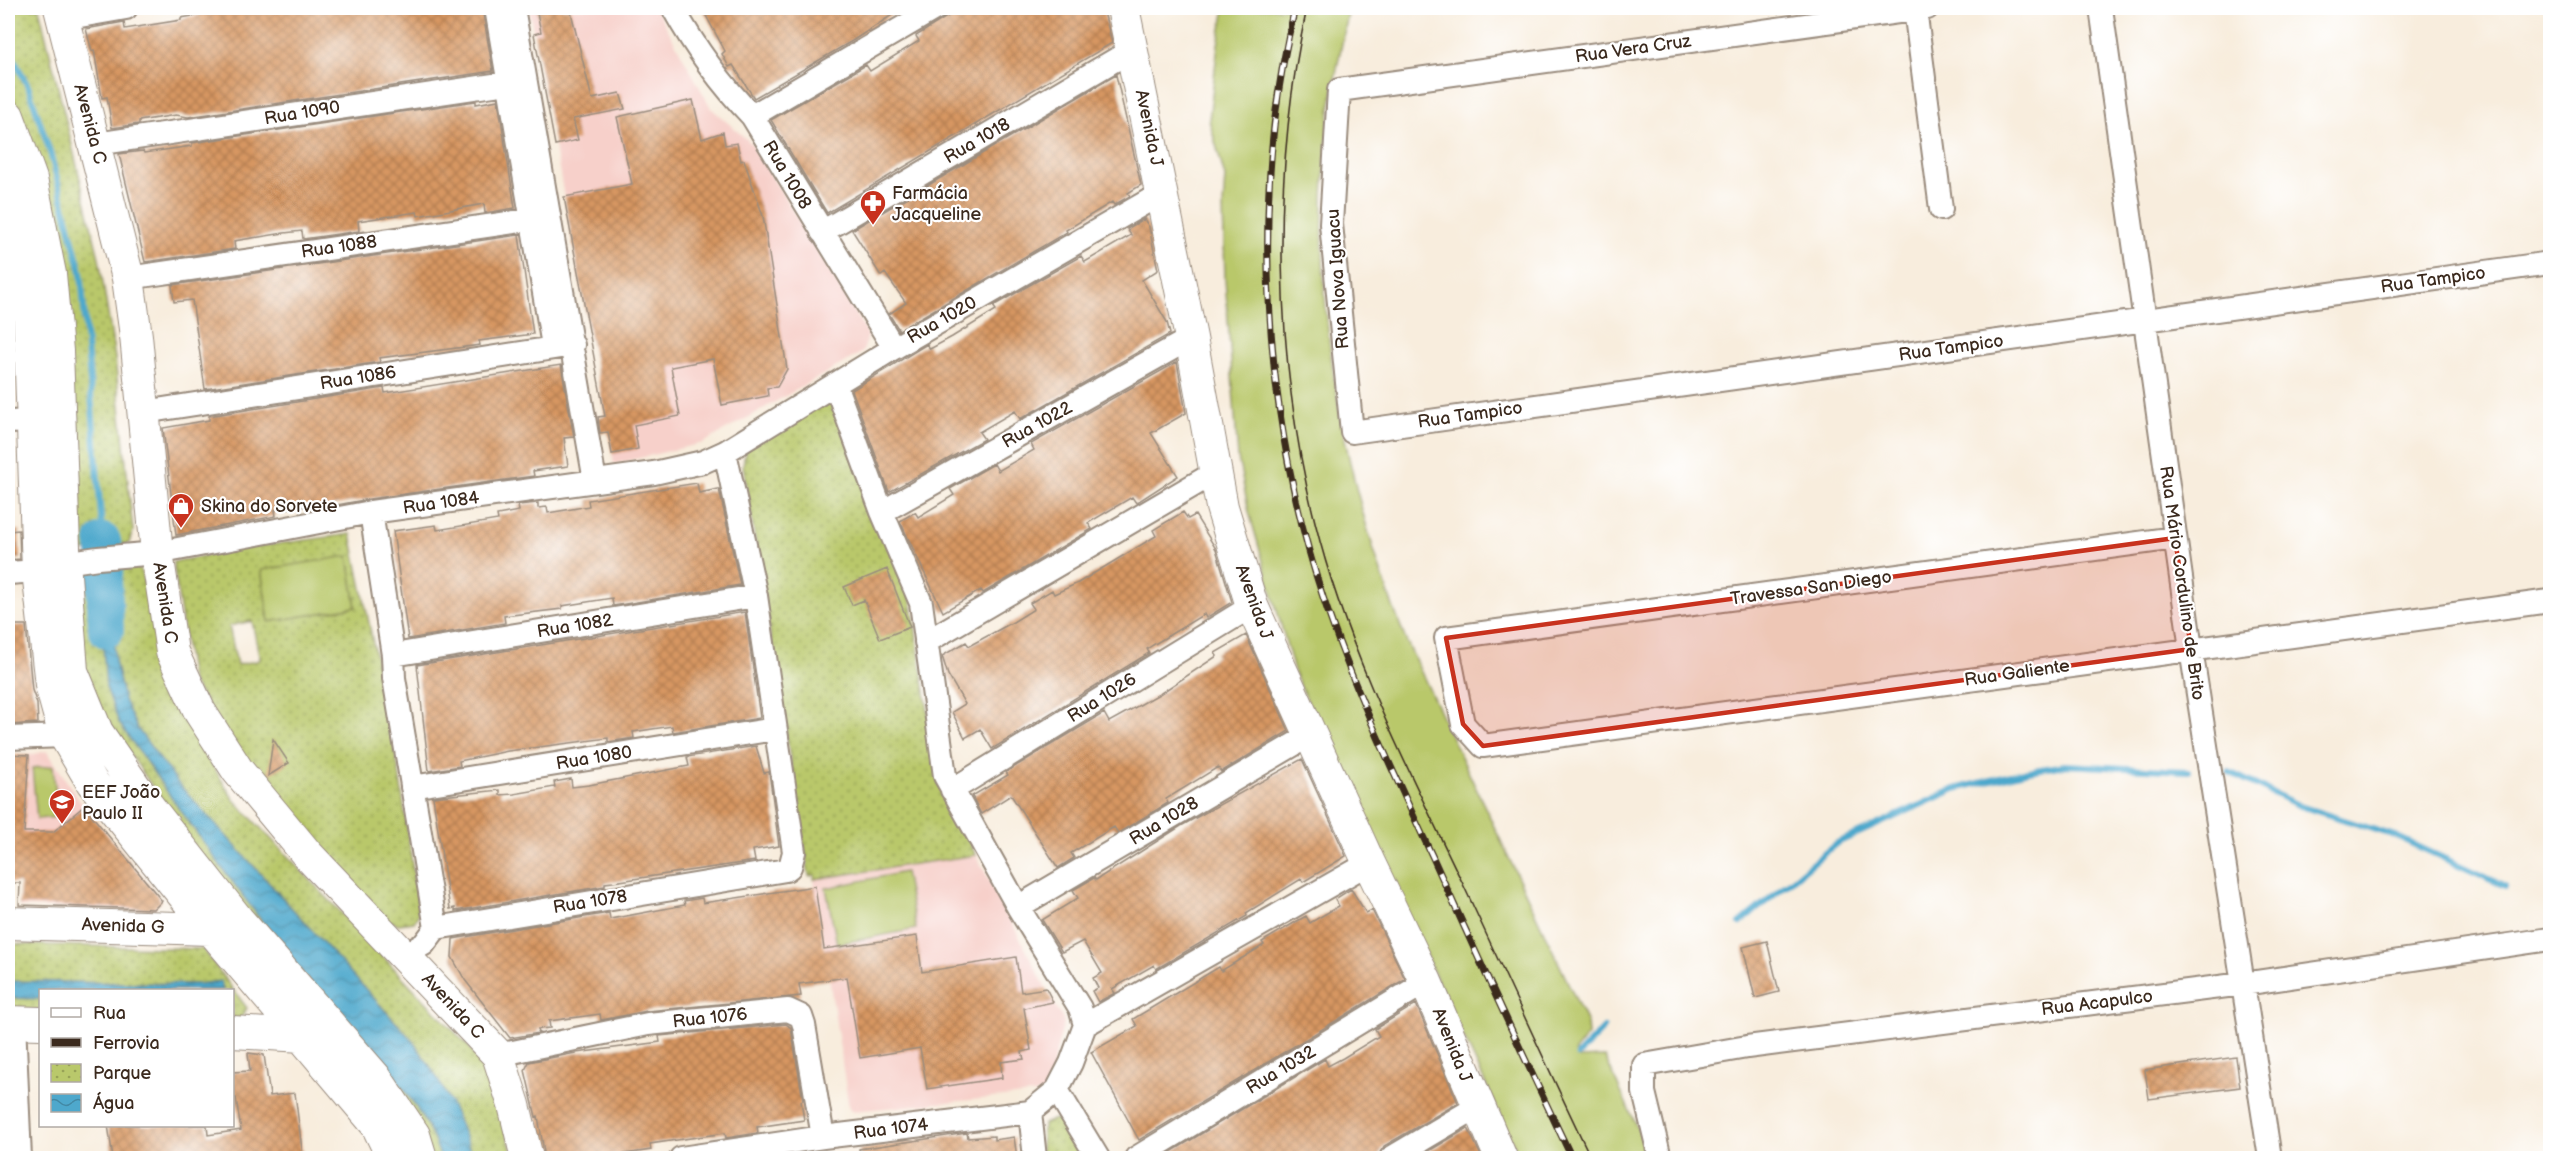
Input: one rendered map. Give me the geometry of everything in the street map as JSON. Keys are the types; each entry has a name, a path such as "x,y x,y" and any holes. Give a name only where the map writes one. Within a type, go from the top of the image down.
{"street":[{"path":"62,13 126,8"},
{"path":"496,8 507,82 541,218"},
{"path":"513,8 541,218 563,345 595,481"},
{"name":"Rua 1008","path":"673,8 698,53 722,85 752,116 894,348"},
{"path":"752,116 936,8"},
{"name":"Avenida J","path":"1123,8 1191,338 1222,507 1252,606 1426,982 1477,1107 1501,1158"},
{"path":"1921,8 1941,209"},
{"name":"Rua Vera Cruz","path":"1339,90 1921,8"},
{"name":"Rua Mário Cordulino de Brito","path":"2101,8 2191,650 2270,1158"},
{"name":"Avenida C","path":"62,13 128,278 144,412 145,554 172,652 200,712 238,771 301,846 498,1055 514,1105 527,1158"},
{"name":"Rua 1018","path":"822,232 1132,50"},
{"name":"Rua 1090","path":"96,144 507,82"},
{"name":"Rua Nova Iguacu","path":"1339,90 1331,224 1352,432"},
{"path":"8,116 31,179 50,274 57,351 51,567 51,685 65,736 92,782 225,924 318,1033 377,1125 393,1158"},
{"path":"8,193 14,256 29,312 21,421 72,671 97,732 225,924"},
{"name":"Rua 1020","path":"726,452 894,348 1162,193"},
{"name":"Rua 1088","path":"128,278 541,218"},
{"name":"Rua Tampico","path":"1352,432 2550,263"},
{"name":"Rua 1022","path":"882,512 1191,338"},
{"name":"Rua 1086","path":"144,412 563,345"},
{"path":"835,384 882,512 921,603 945,776 1018,907 1080,1008 1084,1025 1071,1063 1057,1090 1030,1113 1035,1158"},
{"path":"726,452 756,596 775,729"},
{"name":"Rua 1084","path":"8,573 98,558 145,554 371,512 595,481 703,462 726,452"},
{"path":"926,642 1216,472"},
{"path":"371,512 393,655 394,678 436,928 424,944 405,955"},
{"name":"Travessa San Diego","path":"1483,746 1463,724 1446,638 2175,538"},
{"name":"Rua 1082","path":"393,655 756,596"},
{"name":"Rua Galiente","path":"1483,746 2550,601"},
{"name":"Rua 1026","path":"952,790 1252,606"},
{"name":"Rua 1080","path":"412,787 775,729"},
{"name":"Rua 1078","path":"436,928 786,870 793,863 794,852 775,729"},
{"name":"Rua 1028","path":"1018,907 1310,735"},
{"path":"8,738 65,736"},
{"path":"1084,1025 1369,863"},
{"name":"Avenida G","path":"8,922 225,924"},
{"name":"Rua Acapulco","path":"1660,1158 1644,1092 1644,1065 1748,1047 2243,984 2550,939"},
{"name":"Rua 1032","path":"1136,1158 1426,982"},
{"name":"Rua 1076","path":"498,1055 648,1024 788,1011 801,1016 804,1025 823,1137"},
{"path":"20,1158 21,1023"},
{"path":"234,1032 318,1033 375,1077 414,1135 421,1158"},
{"path":"1057,1090 1098,1158"},
{"path":"1391,1158 1477,1107"},
{"name":"Rua 1074","path":"681,1158 823,1137 1030,1113"}],"highlighted area":[{"path":"2175,538 2191,649 1483,746 1463,724 1446,638"}],"shaded area":[{"path":"529,8 656,8 711,108 752,144 868,335 863,352 703,443 614,464"},
{"name":"EEF João Paulo II","path":"47,751 79,800 162,901 154,910 19,907 29,755"},
{"path":"976,855 1064,1022 1045,1093 853,1111 849,1108 814,879"}],"green space":[{"path":"8,8 39,8 99,258 115,358 133,531 129,543 119,548 79,551 8,104"},
{"path":"1225,8 1349,8 1330,111 1324,178 1323,245 1326,312 1334,379 1346,445 1362,511 1405,638 1587,1023 1588,1035 1575,1051 1578,1058 1605,1057 1651,1158 1520,1158 1295,674 1249,512 1238,458 1225,279 1223,206 1225,177 1209,120 1218,44"},
{"path":"830,400 910,593 939,785 976,855 814,879 815,875 809,876 743,465 746,448"},
{"path":"351,534 399,772 419,913 414,922 399,924 383,921 270,800 191,680 173,562 239,549","holes":["348,556 356,607 269,622 261,570","252,621 260,660 237,665 229,626"]},
{"path":"348,555 356,607 269,622 261,570"},
{"path":"132,557 142,573 159,657 175,706 234,800 469,1047 491,1081 514,1158 426,1158 252,930 98,708 83,669 75,580 81,568"},
{"path":"53,766 58,817 37,819 32,768"},
{"path":"905,872 916,929 837,944 826,888"},
{"path":"8,944 203,949 233,989 39,989 39,1016 8,1014"},
{"path":"234,991 247,1008 239,1021 234,1021"},
{"path":"1055,1119 1067,1120 1092,1158 1040,1158 1043,1124"}],"water":[{"path":"98,580 110,581 115,660 124,700 137,728 177,782 412,1040 432,1069 447,1097 473,1158 441,1158 430,1132 402,1087 311,984 261,921 119,723 106,687"},
{"path":"8,981 198,984 221,981 223,989 39,989 39,999 8,998"}],"building":[{"path":"198,8 482,8 493,71 188,117 176,115 112,128 107,97 102,98 94,50 92,51 86,29 124,22 125,29 181,20 181,18 199,15"},
{"path":"536,8 570,8 592,99 620,93 625,109 573,119 578,140 555,145 534,34 541,32"},
{"path":"702,8 903,8 852,41 754,98 733,65 729,67 722,54 725,51"},
{"path":"961,8 1103,8 1112,43 827,213 771,120 866,65 870,71 919,41 916,36"},
{"path":"1116,75 1141,185 1128,193 1130,196 1114,205 1112,202 1066,230 1067,232 899,330 889,314 906,303 885,273 881,276 852,230"},
{"path":"498,100 515,208 485,213 484,204 418,216 417,212 358,221 359,231 303,239 302,231 284,233 234,241 235,249 145,262 119,154 143,151 144,153 192,146 192,143 476,101 476,104"},
{"path":"693,100 702,139 723,132 725,145 737,143 741,161 744,160 763,216 787,369 777,387 767,388 768,396 722,405 713,359 671,367 680,416 634,425 638,449 612,454 608,432 600,433 598,417 605,416 564,197 632,184 617,117"},
{"path":"1144,219 1149,227 1158,270 1142,280 1167,322 1170,334 1020,419 1015,411 979,432 984,439 889,492 852,390 927,344 930,349 952,337 996,310 993,306 1081,256 1085,262 1131,235 1127,229"},
{"path":"519,235 533,334 479,341 480,345 379,358 380,362 205,389 192,300 174,302 172,285"},
{"path":"1177,362 1186,413 1151,433 1178,476 1136,503 1132,497 1088,523 1092,529 983,593 981,590 943,612 900,521 915,512 918,517 954,495 950,489 994,464 998,471 1034,450 1031,444"},
{"path":"561,365 574,437 564,438 568,466 533,471 534,476 369,499 310,510 309,506 275,510 276,516 176,535 163,428 209,420 209,416 384,388 385,393"},
{"path":"697,483 699,493 719,489 740,585 613,606 612,598 562,606 562,609 504,616 505,623 408,639 393,531 436,525 437,530 498,520 497,515 519,511 518,505 538,503 538,508 547,507 548,513 589,506 588,500"},
{"path":"1183,512 1188,519 1195,515 1216,549 1232,602 1206,618 1204,614 1153,645 1147,649 1149,653 992,749 980,729 965,738 952,712 965,704 948,675 942,656 966,642 969,646 1013,622 1034,609 1030,603 1052,590 1054,594 1078,583 1156,536 1153,530"},
{"path":"19,530 20,559 8,560 8,531"},
{"path":"887,569 910,627 880,639 864,600 852,605 844,587"},
{"path":"745,612 760,718 673,732 672,726 633,732 634,738 608,742 608,738 508,751 459,761 460,766 429,771 417,665"},
{"path":"8,625 26,625 32,690 37,704 38,723 8,725"},
{"path":"1246,635 1289,731 1221,772 1218,767 1166,799 1168,803 1118,833 1114,827 1071,853 1074,858 1058,868 1011,795 981,814 972,796 1008,775 1006,772 1104,713 1109,722 1161,693 1217,656 1215,653"},
{"path":"273,739 289,763 268,776"},
{"path":"756,746 764,773 769,772 779,846 753,850 755,861 605,883 605,886 455,911 455,908 450,909 433,797 500,790 500,795 514,794 555,787 554,782 571,779 572,787 589,785 689,766 687,757"},
{"name":"EEF João Paulo II","path":"8,754 29,755 24,832 53,832 84,806 162,901 154,909 19,905 20,883 8,883"},
{"path":"1302,759 1346,856 1303,882 1301,879 1246,913 1247,916 1156,969 1154,965 1112,989 1115,993 1098,1002 1092,991 1098,988 1093,978 1102,973 1083,941 1062,952 1042,920 1078,898 1073,890 1094,878 1096,880 1181,826"},
{"path":"815,886 824,949 917,936 922,972 1016,957 1021,992 1046,988 1053,1002 1024,1008 1031,1050 1022,1052 1024,1059 1001,1062 1002,1078 927,1089 920,1048 860,1058 847,977 799,984 801,996 647,1011 601,1020 600,1014 549,1021 550,1028 538,1029 539,1033 510,1038 465,980 452,957 453,939 609,913 610,919 685,905 684,901 702,898 703,903"},
{"path":"1351,889 1366,913 1372,910 1405,979 1139,1140 1091,1052 1137,1026 1133,1019 1219,967 1221,971 1264,945 1262,942 1306,916 1310,923 1339,906 1335,899"},
{"path":"1767,941 1779,992 1755,998 1743,947"},
{"path":"1416,1004 1458,1103 1384,1146 1378,1158 1161,1158 1325,1059 1328,1066 1343,1058 1379,1036 1375,1029"},
{"path":"786,1024 791,1028 803,1100 801,1101 804,1120 757,1127 758,1133 726,1138 725,1133 650,1144 651,1150 612,1156 612,1158 545,1158 538,1116 536,1117 525,1070 529,1062 576,1053 660,1042 659,1036"},
{"path":"248,1053 264,1055 270,1096 295,1093 303,1158 113,1158 108,1127 207,1127 208,1135 241,1130 236,1098 234,1098 234,1072 250,1071"},
{"path":"2236,1057 2240,1087 2149,1099 2145,1070"},
{"path":"1468,1128 1482,1158 1417,1158"},
{"path":"967,1133 968,1138 994,1136 994,1140 1014,1137 1017,1158 860,1158 859,1149"}],"waterway":[{"path":"8,48 28,86 50,152 81,272 103,541"},
{"path":"103,541 107,561 104,580 106,630"},
{"path":"1740,923 1837,843 1955,789 2028,771 2065,765 2188,771"},
{"path":"2229,772 2300,806 2395,836 2505,886"},
{"path":"1578,1055 1604,1028"}],"tram line":[{"path":"1307,8 1295,70 1287,134 1282,265 1291,396 1301,460 1315,522 1343,615 1379,705 1591,1158"}],"railway":[{"path":"1295,8 1281,79 1272,153 1268,228 1269,304 1276,380 1287,454 1303,527 1335,631 1375,730 1572,1158"}],"place":[{"name":"Farmácia Jacqueline","path":"873,226"},
{"name":"Skina do Sorvete","path":"181,529"},
{"name":"EEF João Paulo II","path":"62,825"}]}
